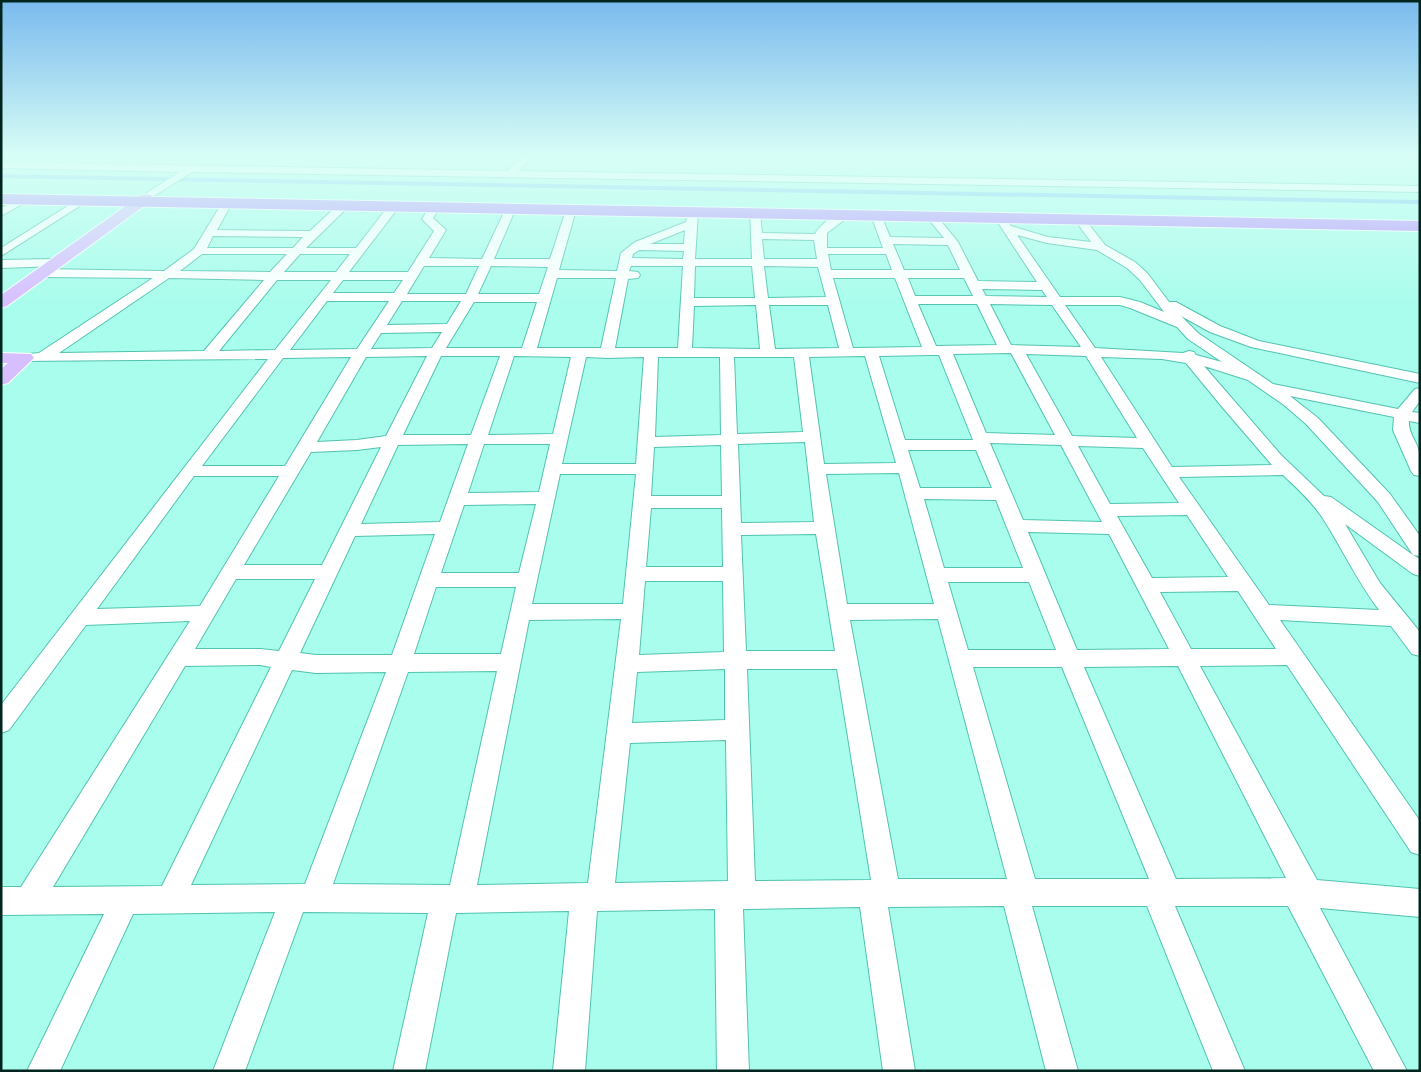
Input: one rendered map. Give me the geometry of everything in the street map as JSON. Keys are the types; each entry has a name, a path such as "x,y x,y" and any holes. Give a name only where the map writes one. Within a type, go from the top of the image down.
{"highway":[{"path":"438,207 572,210 692,218 755,213 930,216 1004,224 1080,220 1420,226"}],"main road":[{"path":"2,303 54,263 135,207"},
{"path":"1,358 34,358"},
{"path":"1,379 34,358"}],"street":[{"path":"1,253 71,207"},
{"path":"34,358 60,344 186,262 199,251 225,207"},
{"path":"207,356 286,262 312,234 342,207"},
{"path":"1,723 82,617 189,471 393,207"},
{"path":"29,900 207,613 360,355 440,230 427,219 436,207"},
{"path":"170,900 392,440 436,352 470,298 511,208"},
{"path":"230,1071 304,898 400,663 458,499 477,439 545,298 572,210"},
{"path":"755,213 758,263 768,354"},
{"path":"844,215 822,232 820,238 824,263 848,352"},
{"path":"876,215 911,300 938,350 982,441 1163,894 1228,1071"},
{"path":"930,216 936,225 947,233 982,300 1068,441 1146,585 1302,892 1390,1071"},
{"path":"608,354 627,253 633,247 692,218 686,271 685,354"},
{"path":"1080,220 1101,247 1137,270 1182,325 1194,336 1289,402 1329,438 1384,498 1403,522 1420,550"},
{"path":"1004,224 1047,240 1101,247"},
{"path":"1004,224 1090,351 1167,472 1420,843"},
{"path":"210,233 312,234"},
{"path":"756,236 820,238"},
{"path":"1,240 22,240"},
{"path":"824,263 888,246 952,242"},
{"path":"633,247 690,248"},
{"path":"199,251 359,251"},
{"path":"186,262 286,262"},
{"path":"625,262 686,271 758,263 824,263 900,274 971,280 1051,293 1120,300 1182,325"},
{"path":"1,264 54,263"},
{"path":"41,273 340,276 487,263 622,275 651,275"},
{"path":"911,300 982,300 1051,293"},
{"path":"324,297 545,298"},
{"path":"1161,300 1215,329 1256,344 1420,379"},
{"path":"687,302 834,301"},
{"path":"1182,325 1191,359 1228,405 1286,470 1306,487 1420,569"},
{"path":"376,330 451,328"},
{"path":"34,358 360,355 436,352 768,354 1011,349 1090,351 1149,354 1191,359 1259,382 1420,418"},
{"path":"871,352 913,493 958,659 1020,893 1062,1071"},
{"path":"801,353 818,469 824,528 848,660 880,893 899,1071"},
{"path":"409,1071 510,662 579,354"},
{"path":"568,1071 592,897 619,733 633,611 648,442 651,354"},
{"path":"727,354 733,529 736,730 733,1071"},
{"path":"1420,392 1407,405 1402,415 1401,430 1416,458 1420,471"},
{"path":"648,442 813,437"},
{"path":"307,446 357,444 392,440 560,439"},
{"path":"899,445 982,441 1150,443"},
{"path":"818,469 905,468"},
{"path":"553,469 645,469"},
{"path":"1167,472 1286,470"},
{"path":"189,471 292,471"},
{"path":"1306,487 1329,513 1373,588 1394,618 1420,648"},
{"path":"913,493 1002,494"},
{"path":"458,499 547,498"},
{"path":"642,502 731,502"},
{"path":"1104,510 1192,509"},
{"path":"1016,526 1114,528"},
{"path":"348,530 448,528"},
{"path":"733,529 824,528"},
{"path":"231,572 328,572"},
{"path":"636,574 733,574"},
{"path":"935,575 1036,575"},
{"path":"429,580 528,580"},
{"path":"1146,585 1244,584"},
{"path":"520,612 633,611"},
{"path":"840,612 945,611"},
{"path":"1263,612 1394,618"},
{"path":"82,617 207,613"},
{"path":"179,658 260,657 316,664 510,662"},
{"path":"958,659 1293,657"},
{"path":"626,664 735,660 848,660"},
{"path":"619,733 736,730"},
{"path":"1,901 304,898 453,899 880,893 1163,894 1302,892 1420,903"},
{"path":"43,1071 125,900"}]}
